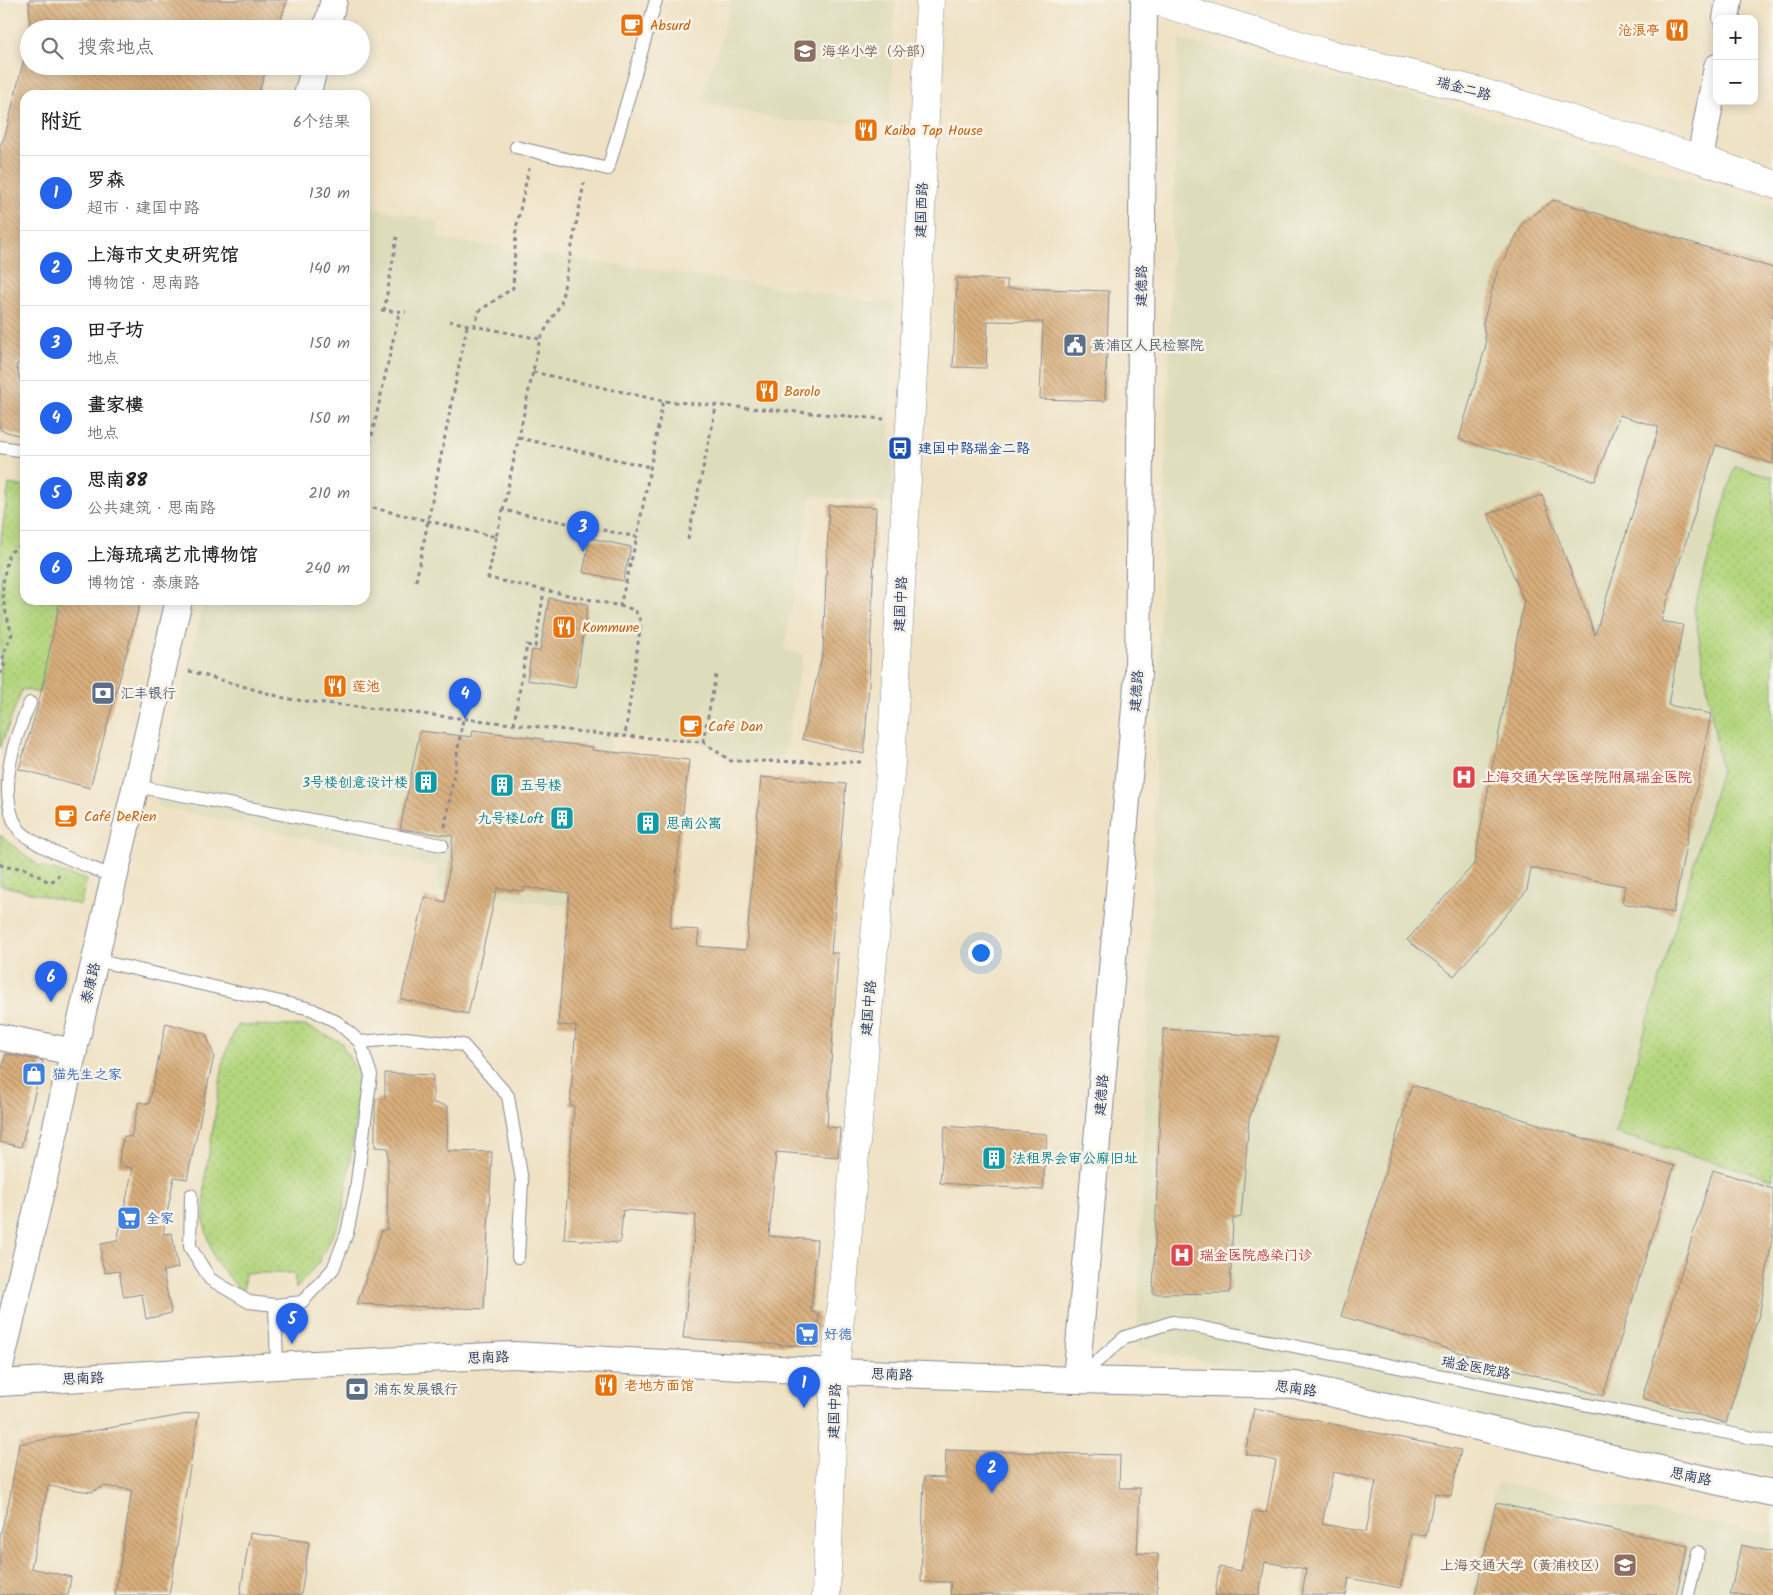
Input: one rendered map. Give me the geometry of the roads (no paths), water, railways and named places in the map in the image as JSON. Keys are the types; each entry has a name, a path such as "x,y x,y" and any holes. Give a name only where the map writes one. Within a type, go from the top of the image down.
{"street":[{"path":"328,20 334,0"},
{"name":"建国西路","path":"910,421 930,0"},
{"name":"建德路","path":"1076,1380 1138,674 1144,0"},
{"name":"瑞金二路","path":"1153,0 1200,7 1322,52 1477,91 1700,159 1773,184"},
{"path":"1727,15 1729,0"},
{"path":"308,90 313,75"},
{"path":"1700,159 1713,89"},
{"name":"建国中路","path":"826,1595 835,1372 891,763 910,421"},
{"name":"泰康路","path":"0,1367 178,605"},
{"path":"0,1037 74,1052"},
{"name":"思南路","path":"0,1383 277,1366 514,1355 835,1372 1295,1385 1676,1473 1773,1493"}],"lane":[{"path":"516,147 608,169 656,0"},
{"path":"0,447 20,450"},
{"path":"30,703 11,747 3,778 6,807 20,832 46,847 114,877"},
{"path":"135,786 442,845"},
{"path":"95,960 312,1009 337,1022 360,1042 371,1075 356,1189 347,1233 333,1269 302,1302 275,1305 249,1302 210,1279 190,1247 191,1195"},
{"path":"360,1042 406,1038 463,1045 508,1096 522,1181 518,1257"},
{"path":"275,1305 277,1366"},
{"name":"瑞金医院路","path":"1076,1380 1125,1337 1173,1322 1773,1442"},
{"path":"1688,1595 1698,1552"}],"place":[{"name":"Absurd","path":"632,25"},
{"name":"沧浪亭","path":"1677,30"},
{"name":"海华小学（分部）","path":"805,51"},
{"name":"Kaiba Tap House","path":"866,130"},
{"name":"黄浦区人民检察院","path":"1075,345"},
{"name":"Barolo","path":"767,391"},
{"name":"建国中路瑞金二路","path":"900,448"},
{"name":"田子坊","path":"583,552"},
{"name":"Kommune","path":"564,627"},
{"name":"莲池","path":"335,686"},
{"name":"汇丰银行","path":"103,693"},
{"name":"畫家樓","path":"465,719"},
{"name":"Café Dan","path":"691,726"},
{"name":"上海交通大学医学院附属瑞金医院","path":"1464,777"},
{"name":"3号楼创意设计楼","path":"426,782"},
{"name":"五号楼","path":"502,785"},
{"name":"Café DeRien","path":"66,816"},
{"name":"九号楼Loft","path":"562,818"},
{"name":"思南公寓","path":"648,823"},
{"name":"上海琉璃艺术博物馆","path":"51,1002"},
{"name":"猫先生之家","path":"34,1074"},
{"name":"法租界会审公廨旧址","path":"994,1158"},
{"name":"全家","path":"129,1218"},
{"name":"瑞金医院感染门诊","path":"1182,1255"},
{"name":"好德","path":"807,1334"},
{"name":"思南88","path":"292,1344"},
{"name":"老地方面馆","path":"606,1385"},
{"name":"浦东发展银行","path":"357,1389"},
{"name":"罗森","path":"804,1408"},
{"name":"上海市文史研究馆","path":"992,1493"},
{"name":"上海交通大学（黄浦校区）","path":"1625,1565"}]}
